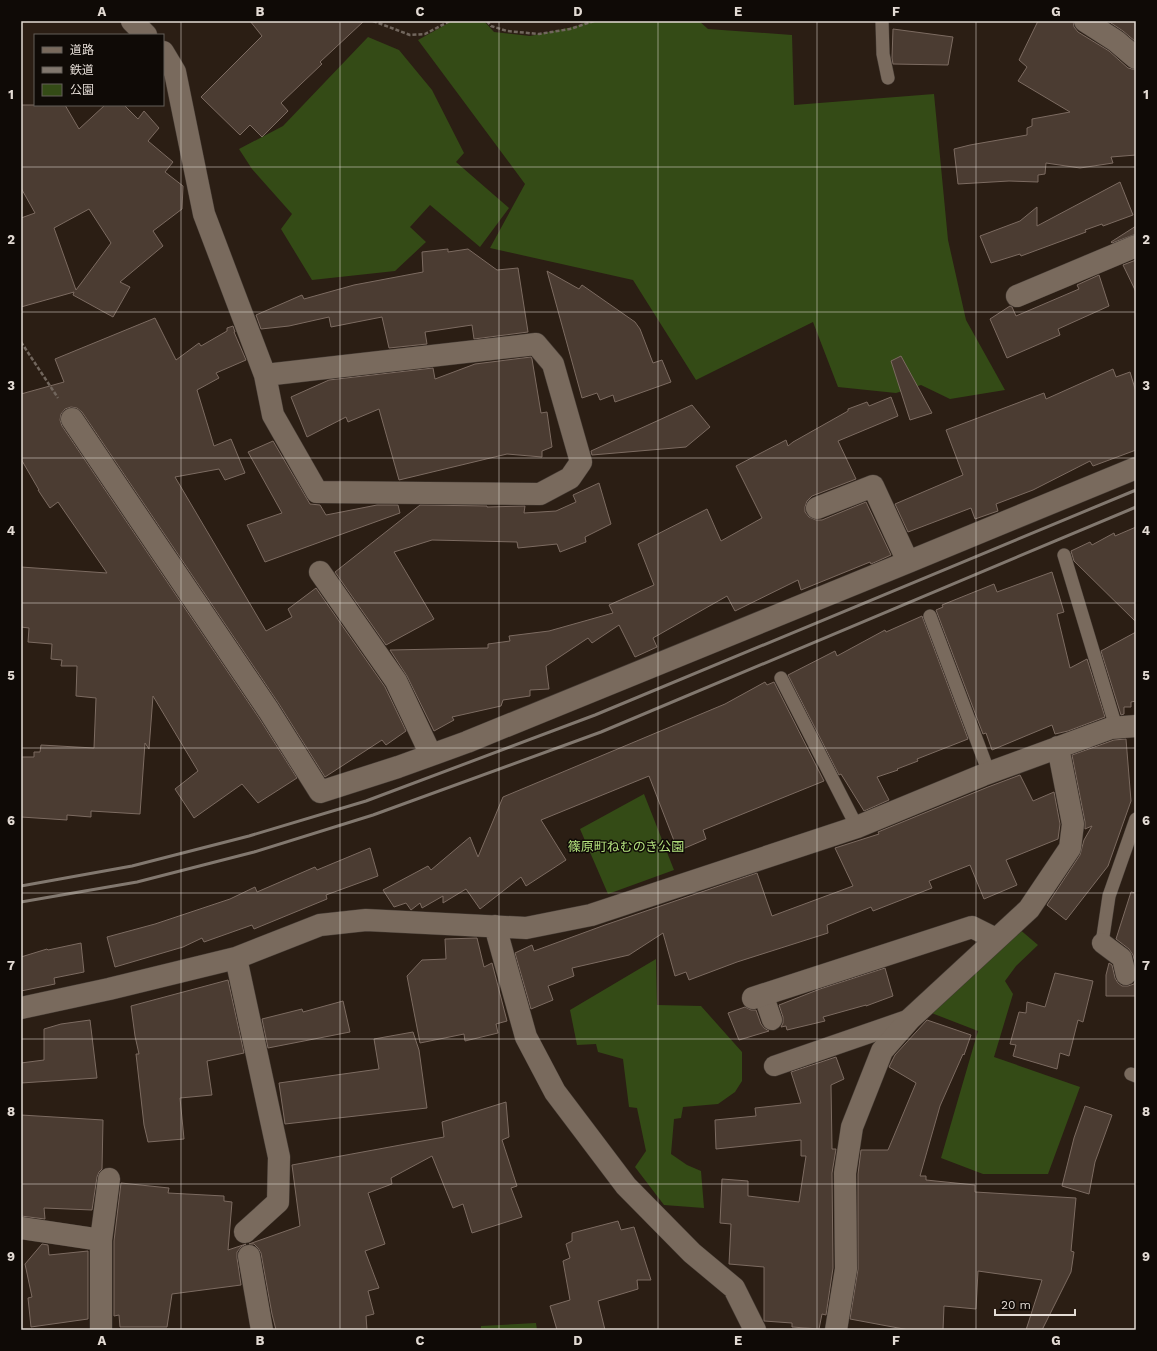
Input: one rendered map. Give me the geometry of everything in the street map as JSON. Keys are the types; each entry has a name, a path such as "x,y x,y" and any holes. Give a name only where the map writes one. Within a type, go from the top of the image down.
{"street":[{"path":"132,21 145,34"},
{"path":"1085,21 1116,41 1136,58"},
{"path":"164,54 174,72 204,214 265,375 273,415 317,492 540,494 570,478 581,462 553,364 536,344 265,375"},
{"path":"1017,296 1136,246"},
{"path":"72,419 270,711 320,792 467,742 1136,468"},
{"path":"817,508 873,486 908,562"},
{"path":"320,572 396,681 431,755"},
{"path":"21,1008 109,989 236,958 320,925 366,920 526,928 591,915 857,827 989,773 1058,747 1111,728 1126,727"},
{"path":"836,1330 846,1269 845,1173 852,1127 882,1051 910,1019 1029,909 1070,848 1073,824 1058,747"},
{"path":"495,926 526,1037 555,1092 626,1186 692,1253 734,1288 755,1330"},
{"path":"772,1020 758,996 972,927 996,939"},
{"path":"1102,943 1122,958 1126,975"},
{"path":"236,958 279,1157 278,1202 245,1232"},
{"path":"774,1066 910,1019"},
{"path":"101,1330 101,1240 109,1179"},
{"path":"21,1228 101,1240"},
{"path":"249,1256 262,1330"}],"lane":[{"path":"882,21 883,54 888,78"},
{"path":"1064,555 1126,727"},
{"path":"930,616 989,773"},
{"path":"781,678 857,827"},
{"path":"1102,943 1109,896 1136,819"}],"path":[{"path":"373,21 410,35 425,34 450,21"},
{"path":"487,21 491,26 508,31 539,34 570,28 594,21"},
{"path":"21,342 72,419"}],"green space":[{"path":"452,21 484,21 494,32 530,36 577,26 589,21 699,21 708,29 792,35 794,105 934,94 948,240 966,320 1005,390 950,399 921,385 896,393 838,387 813,322 696,380 633,280 490,248 525,184 418,40"},
{"path":"368,37 399,50 432,90 464,153 456,162 509,208 480,247 430,205 410,227 426,242 395,271 312,280 281,229 292,214 252,169 239,149 283,126"},
{"name":"篠原町ねむのき公園","path":"644,794 674,870 608,894 580,829"},
{"path":"1018,928 1038,945 1016,966 1005,981 1013,994 994,1057 1080,1087 1048,1174 983,1174 941,1158 978,1031 929,1012"},
{"path":"656,959 657,1005 701,1006 742,1052 742,1081 735,1092 718,1104 683,1107 681,1118 674,1119 671,1154 687,1165 701,1171 704,1208 664,1205 635,1167 646,1151 637,1108 629,1107 623,1059 598,1052 596,1044 577,1045 570,1010"},
{"path":"536,1323 537,1330 481,1330 481,1326"}],"building":[{"path":"250,21 364,21 320,62 322,64 281,103 288,111 262,137 250,125 240,135 201,97 262,36"},
{"path":"1038,21 1073,21 1074,27 1078,32 1109,51 1128,68 1136,70 1136,155 1111,157 1113,163 1080,168 1046,163 1045,174 1038,175 1038,182 1009,181 958,184 954,149 1027,135 1027,128 1032,126 1032,119 1070,112 1018,81 1027,67 1019,60"},
{"path":"1108,21 1136,21 1136,42 1123,31"},
{"path":"893,29 953,37 948,65 893,64"},
{"path":"21,105 66,106 79,129 104,106 125,106 138,119 144,111 159,128 148,141 173,162 165,172 183,186 182,209 153,231 163,246 120,282 130,287 113,317 73,295 74,292 21,307 21,218 35,213 21,188","holes":["89,209 111,243 76,290 54,228"]},
{"path":"1120,182 1133,215 1103,226 1102,224 1085,230 1086,232 1021,256 1020,254 991,263 980,236 1020,221 1037,207 1037,226"},
{"path":"1136,226 1136,234 1112,243 1111,242"},
{"path":"448,249 448,252 468,249 497,270 518,268 528,332 474,339 472,325 425,332 427,344 389,348 382,317 331,327 329,317 289,326 261,329 256,315 302,295 304,299 354,285 423,272 422,252"},
{"path":"1136,260 1136,292 1123,265"},
{"path":"547,271 579,289 582,285 635,322 640,329 653,363 662,360 671,382 615,402 613,395 600,400 597,393 582,398"},
{"path":"1099,275 1109,306 1058,329 1060,335 1007,358 990,319 1010,306 1012,307 1016,316 1079,289 1077,285"},
{"path":"155,318 176,360 199,343 201,346 227,331 227,328 233,326 234,332 246,360 216,373 219,378 197,390 214,446 231,439 245,473 225,480 219,469 175,477 266,631 292,617 288,609 316,588 385,687 406,731 386,745 382,740 325,777 279,704 82,412 77,408 71,407 65,409 61,414 60,420 62,426 259,718 297,778 258,803 242,784 194,818 175,789 198,771 153,696 149,749 145,743 140,814 91,811 91,817 67,815 67,820 21,817 21,757 34,757 34,752 40,752 41,745 94,748 96,698 76,696 77,666 61,666 62,660 51,659 52,644 28,642 29,628 21,627 21,567 107,573 58,502 50,508 21,459 21,394 64,382 55,359"},
{"path":"901,356 932,413 910,420 891,361"},
{"path":"531,357 541,413 547,412 552,447 542,451 542,457 507,454 399,480 379,409 348,422 346,417 307,437 291,397 329,380 433,368 435,379 475,364"},
{"path":"1113,369 1116,377 1130,372 1136,392 1136,450 1093,466 1090,461 1033,490 996,504 998,511 975,519 971,508 908,532 895,504 963,475 946,430 1044,393 1046,399"},
{"path":"891,397 898,416 838,441 856,479 812,496 807,501 805,512 809,517 816,520 822,520 866,502 891,555 801,590 798,580 735,611 727,596 653,638 657,647 635,657 619,625 592,643 588,638 546,666 549,689 530,690 530,696 503,700 501,706 452,717 454,720 434,731 407,676 390,650 488,648 488,644 510,641 509,636 549,631 613,613 609,605 654,585 638,544 707,509 721,541 762,518 736,466 786,440 788,446 848,411 848,409 867,402 869,406"},
{"path":"692,405 710,427 686,447 592,455 591,451"},
{"path":"273,441 310,504 320,505 326,515 377,505 398,505 400,513 265,562 247,525 282,513 248,452"},
{"path":"599,483 611,524 585,537 586,542 560,552 557,544 518,548 517,542 432,540 394,552 434,619 386,645 335,572 420,505 487,507 525,506 524,513 556,511 576,502 573,495"},
{"path":"1136,527 1136,622 1074,561 1071,551 1090,542 1092,545 1114,533 1115,536"},
{"path":"1052,572 1064,612 1057,614 1070,668 1087,659 1105,717 1068,731 1055,734 1052,725 992,750 986,733 983,734 936,610 943,607 942,605 994,584 997,592"},
{"path":"922,616 968,739 917,759 918,761 897,769 898,770 877,777 889,800 864,811 841,774 839,775 788,675 835,651 837,656 885,630 886,632"},
{"path":"1136,632 1136,701 1131,702 1131,707 1124,707 1124,714 1121,715 1101,651"},
{"path":"765,682 767,685 774,682 824,781 703,830 706,839 678,851 649,776 541,820 566,860 526,886 521,877 480,909 466,889 443,903 443,896 422,908 420,903 411,910 406,903 394,907 383,890 428,866 431,870 470,837 478,857 503,797 725,704"},
{"path":"1126,739 1131,801 1108,866 1066,920 1047,905 1080,855 1084,840 1092,826 1085,829 1085,822 1072,755 1114,740"},
{"path":"1020,775 1033,801 1054,792 1060,824 1058,839 1006,860 1017,885 984,899 970,865 929,881 932,888 873,911 871,907 827,925 828,933 737,962 689,980 686,972 675,976 663,933 629,955 572,968 574,976 548,986 553,1000 531,1009 515,953 532,945 534,951 757,873 772,916 853,886 835,848 879,834 878,832"},
{"path":"370,848 378,876 326,895 327,899 254,929 252,925 204,942 202,938 183,947 115,967 107,937 155,924 230,899 255,887 257,892 315,867 317,870"},
{"path":"1131,892 1136,893 1136,967 1133,955 1129,949 1116,939"},
{"path":"477,938 484,967 492,963 507,1021 496,1024 498,1033 465,1041 464,1034 420,1043 407,976 422,960 446,959 445,939"},
{"path":"81,943 84,972 54,978 55,984 21,991 21,957 47,949"},
{"path":"1109,963 1112,965 1115,978 1122,986 1134,984 1136,980 1136,996 1106,996 1106,975"},
{"path":"885,968 893,996 866,1006 823,1017 825,1021 787,1030 786,1026 781,1027 783,1017 779,1005 820,989"},
{"path":"1055,973 1093,981 1083,1022 1078,1020 1069,1056 1060,1053 1057,1069 1013,1056 1016,1045 1010,1044 1019,1012 1026,1013 1027,1002 1045,1007"},
{"path":"228,980 244,1053 207,1061 212,1095 180,1098 184,1139 148,1142 144,1125 136,1054 139,1054 131,1006"},
{"path":"343,1001 350,1032 268,1048 262,1019 302,1009 303,1012"},
{"path":"745,1007 751,1010 756,1010 761,1024 769,1031 739,1040 728,1013"},
{"path":"90,1020 97,1078 21,1083 21,1063 44,1060 44,1029 61,1024"},
{"path":"927,1020 971,1035 964,1055 963,1054 940,1106 920,1176 926,1176 926,1180 975,1185 975,1192 1076,1198 1071,1251 1074,1252 1071,1272 1042,1330 1026,1330 1042,1280 978,1271 976,1309 944,1306 943,1330 909,1330 850,1319 858,1269 858,1174 861,1150 888,1150 916,1083 889,1067 895,1055"},
{"path":"413,1032 419,1050 427,1108 285,1124 279,1083 379,1069 374,1039"},
{"path":"836,1057 844,1079 831,1085 832,1149 836,1149 832,1173 833,1268 826,1315 822,1314 819,1329 792,1327 792,1323 764,1321 764,1267 729,1264 731,1224 720,1223 722,1179 748,1181 748,1196 799,1202 806,1156 801,1156 801,1140 716,1149 715,1120 756,1116 755,1108 801,1103 791,1072"},
{"path":"506,1102 509,1137 502,1140 517,1186 511,1188 522,1217 472,1233 463,1204 453,1208 432,1156 391,1178 392,1184 368,1193 385,1244 365,1251 379,1288 368,1291 374,1314 366,1316 367,1330 276,1330 261,1253 254,1244 249,1244 300,1226 292,1165 444,1137 442,1122"},
{"path":"1085,1106 1112,1115 1095,1162 1089,1194 1062,1186 1074,1138"},
{"path":"21,1115 103,1120 102,1169 97,1177 92,1210 44,1208 45,1219 21,1216"},
{"path":"121,1183 169,1188 168,1193 224,1196 224,1201 232,1202 228,1250 246,1244 237,1252 241,1285 172,1294 167,1327 120,1327 119,1315 114,1316 114,1241"},
{"path":"618,1221 621,1230 634,1227 651,1280 637,1280 638,1289 598,1301 605,1330 557,1330 550,1306 570,1300 563,1261 570,1258 566,1244 572,1241 572,1233"},
{"path":"42,1244 48,1245 49,1255 88,1251 88,1319 31,1327 28,1298 32,1297 25,1264"}],"railway":[{"path":"21,886 132,866 249,836 366,801 595,715 1136,490"},
{"path":"21,902 137,882 254,852 373,815 601,732 1136,507"}]}
